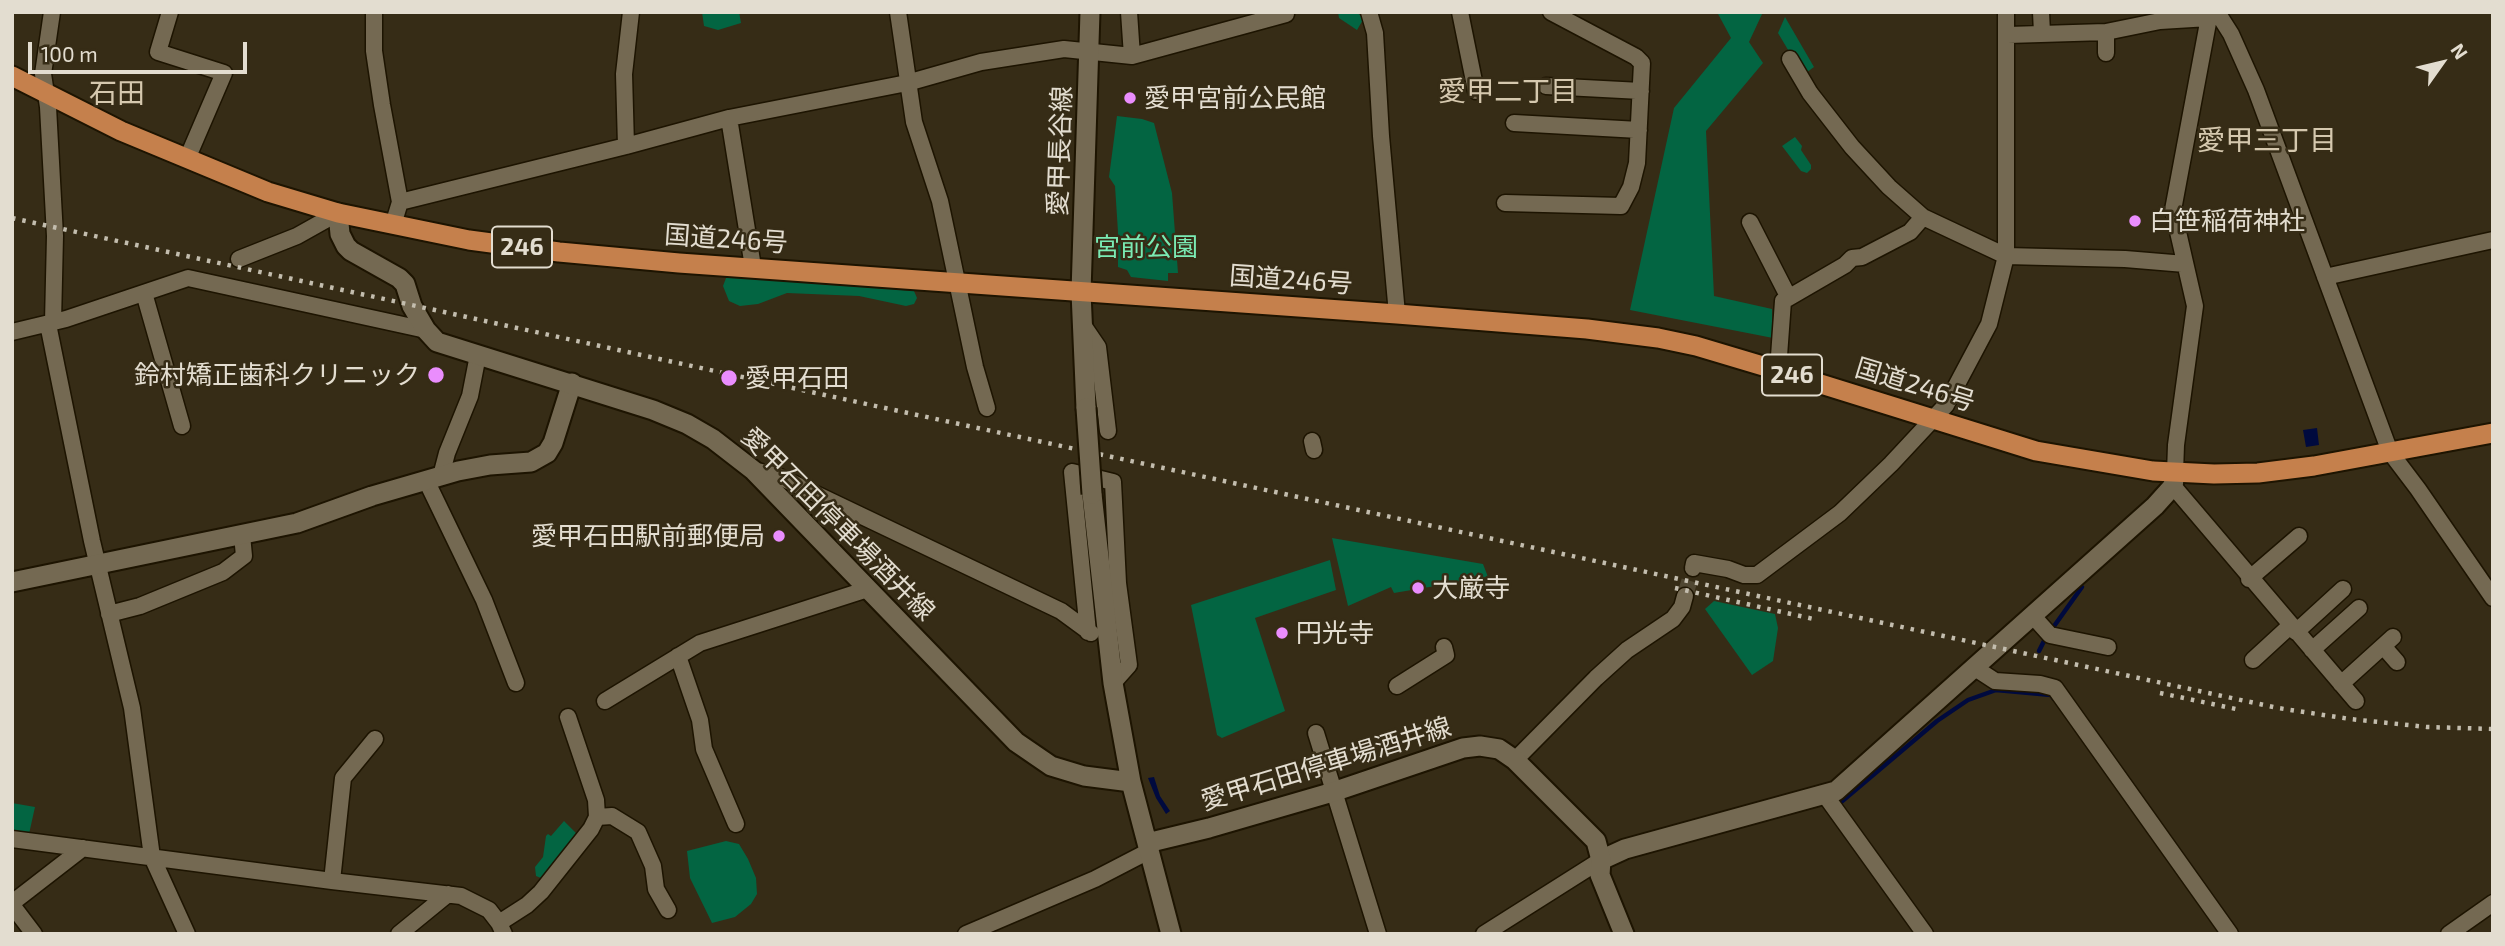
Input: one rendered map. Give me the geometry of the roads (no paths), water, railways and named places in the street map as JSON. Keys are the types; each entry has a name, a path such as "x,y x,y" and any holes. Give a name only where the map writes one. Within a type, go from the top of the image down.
{"highway":[{"name":"国道246号","path":"12,76 121,131 268,192 338,213 469,240 559,252 1397,314 1587,329 1658,338 1778,370 2036,451 2174,479 2314,467 2493,433"}],"main road":[{"name":"愛甲長谷線","path":"1081,292 1090,12"},
{"path":"338,213 340,234 346,246 405,284 412,306 426,330"},
{"path":"1081,292 1092,494 1114,683 1131,782 1171,934"},
{"name":"愛甲石田停車場酒井線","path":"426,330 437,342 653,410 687,424 713,439 753,470 999,725 1032,754 1051,766 1084,776 1131,782"},
{"path":"12,582 304,521 372,496 480,467 527,464 541,457 553,443 572,383"},
{"path":"1601,860 1625,849 1836,791 2155,506 2174,479"},
{"name":"愛甲石田停車場酒井線","path":"1148,847 1333,792 1462,748 1480,746 1499,749 1515,760 1596,841 1601,860 1600,875 1624,934"}],"street":[{"path":"52,12 43,74 55,236 50,323 109,614 132,708 152,857 187,934"},
{"path":"170,12 158,52 224,73 187,159"},
{"path":"374,12 374,51 400,202 393,225"},
{"path":"626,146 624,74 631,12"},
{"path":"898,12 914,122 940,201 975,367 987,408"},
{"path":"1129,12 1132,56"},
{"path":"1369,12 1375,33 1397,314"},
{"path":"1460,12 1463,56 1476,91"},
{"path":"1505,203 1621,206 1631,187 1637,163 1643,65 1636,57 1551,12"},
{"path":"1693,568 1694,563 1728,569 1744,575 1757,575 1840,513 1945,405 1989,324 2006,256 2006,12"},
{"path":"2040,12 2042,33"},
{"path":"400,202 729,118 907,83 981,62 1065,49 1132,56 1288,13"},
{"path":"2008,35 2106,32 2212,14"},
{"path":"2212,14 2173,209 2195,306 2174,479 2249,579 2356,701"},
{"path":"2212,14 2231,34 2256,90 2390,452 2493,597"},
{"path":"2106,32 2106,53"},
{"path":"1790,59 1810,93 1852,147 1889,187 1923,217 2006,256 2185,264"},
{"path":"1546,86 1641,91"},
{"path":"729,118 753,267"},
{"path":"1514,123 1561,134 1639,130"},
{"path":"239,259 297,236 338,213"},
{"path":"1778,370 1783,301 1845,265 1852,258 1874,252 1910,232 1923,217"},
{"path":"1749,230 1788,296"},
{"path":"2325,277 2493,240"},
{"path":"12,332 50,323 188,278 426,330"},
{"path":"144,293 182,426"},
{"path":"1083,324 1098,347 1108,431"},
{"path":"478,355 470,396 434,478 516,683"},
{"path":"753,470 778,476 1062,611 1088,632 1109,641"},
{"path":"1088,632 1072,472 1113,482 1118,583 1129,665 1114,683"},
{"path":"109,614 140,606 223,572 244,556 242,535"},
{"path":"2249,579 2299,536"},
{"path":"606,701 700,643 868,589"},
{"path":"2261,657 2343,589"},
{"path":"1515,760 1627,650 1672,619 1682,607 1685,596"},
{"path":"2312,650 2359,608"},
{"path":"2033,616 2050,635 2108,646"},
{"path":"2341,684 2388,641 2397,662"},
{"path":"1397,686 1446,655 1444,647"},
{"path":"678,656 700,720 704,749 729,815"},
{"path":"1975,668 1995,681 2040,684 2055,688 2230,934"},
{"path":"12,839 461,896 489,910 502,928 541,892 591,829 597,817 596,800 568,717"},
{"path":"1316,733 1377,934"},
{"path":"332,881 343,779 375,738"},
{"path":"1825,795 1925,934"},
{"path":"597,817 612,816 638,832 653,866 656,889 667,910"},
{"path":"966,934 1095,879 1148,847"},
{"path":"34,934 12,904 83,848"},
{"path":"1484,934 1601,860"},
{"path":"399,934 448,894"},
{"path":"2449,934 2493,903"}],"waterway":[{"path":"2052,629 2082,587"},
{"path":"2039,651 2045,639"},
{"path":"1840,803 1937,721 1968,700 1996,690 2051,695 2054,699"}],"tunnel":[{"path":"1685,596 1693,568"}],"railway":[{"path":"12,218 2278,708 2427,727 2493,729"},
{"path":"1675,588 1818,620"},
{"path":"2160,693 2236,709"}],"place":[{"name":"愛甲宮前公民館","path":"1130,98"},
{"name":"白笹稲荷神社","path":"2135,221"},
{"name":"鈴村矯正歯科クリニック","path":"436,375"},
{"name":"愛甲石田","path":"729,378"},
{"name":"愛甲石田駅前郵便局","path":"779,536"},
{"name":"大厳寺","path":"1418,588"},
{"name":"円光寺","path":"1282,633"}],"district":[{"name":"愛甲二丁目","path":"1508,92"},
{"name":"石田","path":"117,94"},
{"name":"愛甲三丁目","path":"2267,141"}],"park label":[{"name":"宮前公園","path":"1146,247"}]}
